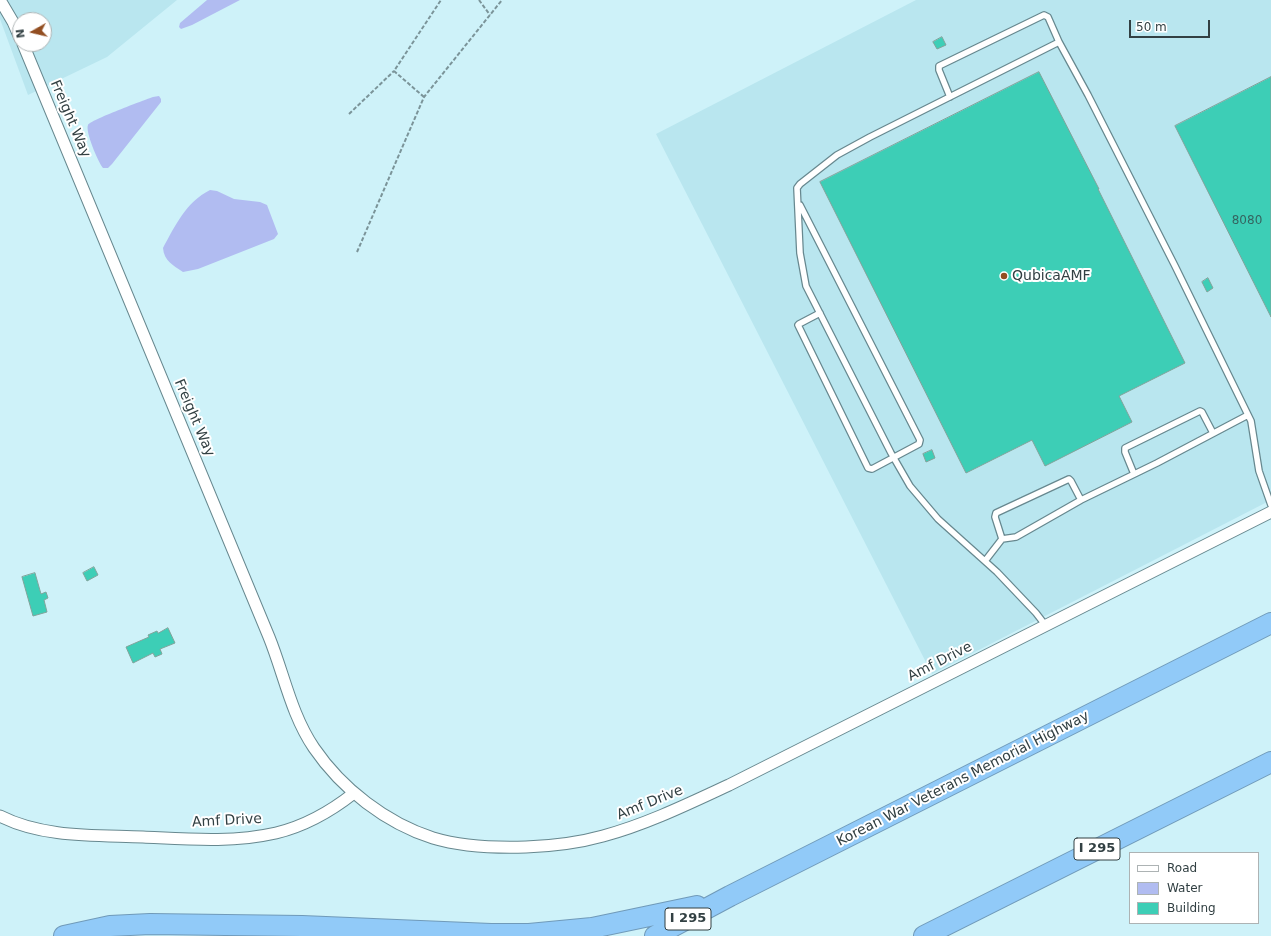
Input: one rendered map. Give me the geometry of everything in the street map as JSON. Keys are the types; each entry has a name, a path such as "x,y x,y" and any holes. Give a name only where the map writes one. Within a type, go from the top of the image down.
{"highway":[{"name":"Korean War Veterans Memorial Highway","path":"655,936 720,901 1271,623"},
{"name":"I 295","path":"924,936 1271,762"},
{"path":"64,936 110,926 150,924 302,926 491,934 529,934 592,928 720,901"}],"street":[{"path":"0,0 12,20"},
{"name":"Freight Way","path":"25,52 269,636 297,718 318,754 354,793"},
{"name":"Amf Drive","path":"0,816 28,827 52,832 213,840 239,839 277,833 305,823 332,810 354,793 384,814 416,832 433,838 464,845 502,848 539,847 573,843 634,827 662,816 729,785 1271,512"}],"lane":[{"path":"950,97 938,68 939,66 1044,15 1048,17 1059,42 1088,95 1175,266 1251,421 1259,471 1271,505"},
{"path":"1046,626 1036,613 985,561 938,520 910,486 894,458 806,286 800,253 797,188 837,155 1059,42"},
{"path":"798,202 920,440 919,444 872,469 868,468 799,327 799,324 820,313"},
{"path":"1134,474 1125,452 1125,448 1200,411 1202,412 1213,433"},
{"path":"985,561 1002,539 1016,537 1081,500 1248,415"},
{"path":"1002,539 995,518 996,513 1069,479 1081,500"}],"path":[{"path":"349,114 394,71 441,0"},
{"path":"480,0 490,15"},
{"path":"356,252 424,97 502,0"},
{"path":"394,71 424,97"}],"shaded area":[{"path":"0,0 177,0 107,57 28,95 12,52 52,52 52,12 12,12 12,52 0,19"},
{"path":"916,0 1271,0 1271,500 932,674 656,134"}],"water":[{"path":"207,0 240,0 192,25 181,29 179,27 180,23"},
{"path":"159,96 161,102 112,164 108,168 103,168 90,140 88,125 91,122 118,110"},
{"path":"210,190 217,191 234,199 260,202 267,205 278,234 274,239 198,269 183,272 167,259 163,248 182,215 194,201"}],"building":[{"path":"942,37 946,45 937,49 933,42"},
{"name":"QubicaAMF","path":"1039,72 1185,363 1119,396 1132,422 1045,466 1032,440 966,473 820,182"},
{"path":"1271,77 1271,317 1175,126"},
{"path":"1208,278 1213,288 1207,292 1202,282"},
{"path":"932,450 935,458 926,462 923,454"},
{"path":"94,567 98,575 87,581 83,573"},
{"path":"35,573 41,594 46,592 48,598 44,600 47,612 33,616 22,577"},
{"path":"168,628 175,643 160,649 162,654 155,657 153,653 133,663 126,647 149,637 148,635 157,631 158,633"}],"place":[{"name":"QubicaAMF","path":"1004,276"}]}
